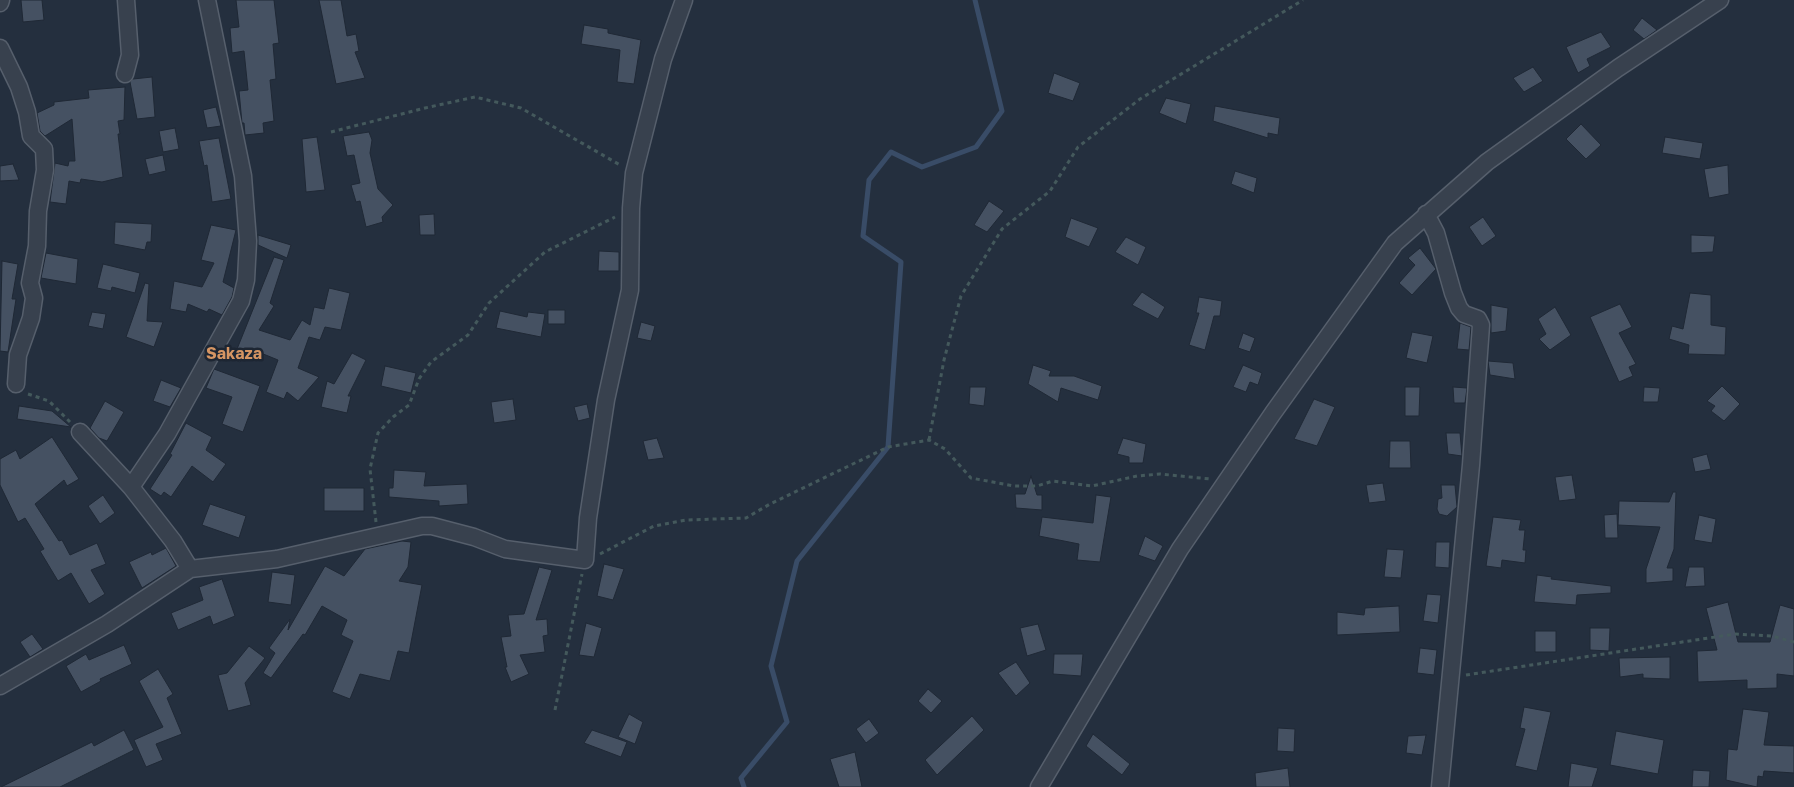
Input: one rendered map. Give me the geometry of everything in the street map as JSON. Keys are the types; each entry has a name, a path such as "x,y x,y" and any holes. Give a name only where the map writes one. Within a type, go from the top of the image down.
{"street":[{"path":"125,74 130,55 126,0"},
{"path":"131,487 167,434 240,301 246,280 248,240 243,176 207,0"},
{"path":"0,686 107,624 190,568 277,559 422,526 432,526 505,549 585,560 588,518 606,400 630,290 631,208 634,173 664,59 684,0"},
{"path":"1039,787 1180,549 1358,292 1395,243 1487,162 1618,68 1720,0"},
{"path":"0,48 19,87 27,112 31,136 44,149 46,170 38,211 37,246 30,283 34,298 31,318 18,355 16,384"},
{"path":"1426,214 1436,233 1459,308 1464,314 1478,320 1481,326 1471,465 1440,787"},
{"path":"80,432 131,487 173,542 190,568"}],"path":[{"path":"929,440 944,360 961,296 1002,229 1050,191 1078,147 1140,100 1303,0"},
{"path":"331,132 475,97 521,108 634,173"},
{"path":"377,536 370,469 378,433 409,404 419,379 431,362 468,335 489,304 544,252 631,208"},
{"path":"16,384 26,394 49,402 80,432"},
{"path":"555,710 585,560 654,526 686,520 746,518 770,504 888,447 929,440 945,449 971,478 1014,486 1037,486 1053,481 1092,486 1137,476 1160,474 1228,480"},
{"path":"1451,677 1735,634 1772,636 1794,642"}],"building":[{"path":"21,0 42,0 44,20 23,22"},
{"path":"236,0 274,0 279,43 273,44 276,79 270,80 274,121 263,123 264,133 245,135 244,123 242,123 239,91 248,90 244,51 232,53 230,28 239,27"},
{"path":"319,0 341,0 347,36 356,34 359,51 355,52 365,78 336,84"},
{"path":"1642,18 1657,30 1644,39 1633,30"},
{"path":"584,25 608,29 608,33 641,40 634,84 617,82 620,50 581,44"},
{"path":"1601,32 1611,47 1587,59 1590,66 1578,73 1566,47"},
{"path":"1533,67 1543,81 1524,92 1513,78"},
{"path":"1054,73 1080,83 1073,101 1048,93"},
{"path":"152,77 155,117 137,119 130,82 133,79"},
{"path":"125,87 124,120 118,121 123,177 102,182 81,179 80,183 69,181 66,204 50,202 55,163 68,166 69,161 75,161 72,119 45,136 40,131 37,113 54,105 54,102 89,98 88,90"},
{"path":"1166,98 1191,104 1186,124 1159,113"},
{"path":"1215,106 1280,118 1278,135 1268,133 1268,138 1213,121"},
{"path":"216,107 221,126 207,128 203,110"},
{"path":"1581,124 1601,145 1586,159 1566,139"},
{"path":"175,128 179,149 163,152 159,131"},
{"path":"369,132 372,140 370,153 378,189 393,205 382,217 383,222 366,227 360,201 356,202 351,185 360,183 354,155 347,156 343,136"},
{"path":"317,137 325,190 306,192 302,139"},
{"path":"1665,137 1703,143 1700,159 1662,153"},
{"path":"219,138 231,199 212,202 207,165 204,166 199,141"},
{"path":"163,155 166,171 149,175 145,159"},
{"path":"13,164 19,180 0,181 0,166"},
{"path":"1728,165 1729,194 1709,198 1704,169"},
{"path":"1235,171 1257,178 1254,193 1231,184"},
{"path":"989,201 1004,211 987,232 974,225"},
{"path":"434,214 435,235 420,235 419,215"},
{"path":"1483,217 1496,236 1482,246 1469,227"},
{"path":"1071,218 1098,228 1089,247 1065,237"},
{"path":"115,222 152,224 151,242 147,242 145,250 114,244"},
{"path":"211,225 236,230 223,282 234,288 232,297 222,315 209,309 207,312 188,304 186,312 170,309 174,281 202,287 214,263 201,260"},
{"path":"258,235 291,245 287,258 258,245"},
{"path":"1691,235 1715,236 1713,252 1691,253"},
{"path":"1126,237 1146,247 1138,265 1115,252"},
{"path":"1420,248 1436,269 1412,295 1399,283 1415,265 1408,258"},
{"path":"599,251 619,252 619,271 598,271"},
{"path":"46,253 78,259 76,284 41,278"},
{"path":"274,257 284,260 270,303 274,306 259,330 290,340 302,320 310,325 314,307 324,309 329,288 350,293 341,330 325,327 320,340 309,337 298,368 319,377 298,401 287,392 284,399 266,392 278,360 251,349 240,362 233,359"},
{"path":"2,261 18,264 12,299 16,299 8,352 0,351"},
{"path":"103,264 140,273 135,293 112,287 111,291 97,288"},
{"path":"145,283 149,284 147,321 163,322 154,347 126,337"},
{"path":"1142,292 1165,307 1158,319 1132,305"},
{"path":"1690,293 1711,295 1711,325 1726,327 1725,355 1688,354 1689,345 1669,339 1672,326 1683,329"},
{"path":"1199,297 1222,301 1220,316 1214,316 1205,350 1189,345 1199,313 1196,313"},
{"path":"1620,304 1632,327 1619,333 1636,364 1629,367 1633,376 1619,382 1590,317"},
{"path":"1491,305 1508,308 1506,331 1491,333"},
{"path":"1555,307 1571,335 1550,350 1539,339 1546,334 1538,319"},
{"path":"548,310 565,310 565,324 548,324"},
{"path":"500,311 527,317 528,312 545,314 541,337 496,328"},
{"path":"92,312 106,314 103,329 88,326"},
{"path":"641,322 655,326 651,341 637,338"},
{"path":"1460,323 1471,327 1469,350 1457,349"},
{"path":"1412,332 1433,336 1427,363 1406,358"},
{"path":"1243,333 1255,338 1250,352 1238,348"},
{"path":"352,353 366,360 348,396 351,396 347,413 321,407 327,381 334,384"},
{"path":"1488,361 1513,363 1515,379 1490,375"},
{"path":"1033,365 1051,371 1049,376 1074,376 1102,386 1098,400 1061,388 1058,402 1028,384"},
{"path":"1243,365 1262,373 1258,385 1250,382 1246,392 1233,387"},
{"path":"385,366 416,373 411,393 381,386"},
{"path":"214,369 260,386 243,432 222,424 232,397 206,388"},
{"path":"161,380 181,388 170,407 153,401"},
{"path":"1722,386 1740,404 1724,421 1711,411 1715,406 1707,401"},
{"path":"970,387 986,387 984,406 969,404"},
{"path":"1405,387 1420,387 1419,416 1405,416"},
{"path":"1453,387 1467,388 1465,403 1454,403"},
{"path":"1644,387 1660,388 1658,402 1643,402"},
{"path":"513,399 516,420 494,423 491,402"},
{"path":"1314,399 1335,407 1317,446 1294,439"},
{"path":"105,401 124,412 107,441 99,438 90,428"},
{"path":"587,404 590,418 578,421 574,407"},
{"path":"19,406 52,411 71,427 17,419"},
{"path":"186,423 212,437 206,450 226,464 213,482 192,466 171,497 164,492 161,496 150,489 172,455 170,454"},
{"path":"1446,433 1460,433 1462,456 1448,454"},
{"path":"52,437 79,479 67,486 64,480 35,504 59,541 62,540 70,555 97,543 106,564 91,570 105,594 89,604 71,573 58,581 40,551 44,549 25,518 18,522 0,485 0,459 16,450 20,459"},
{"path":"657,438 664,458 648,460 643,441"},
{"path":"1123,438 1146,444 1143,463 1129,463 1129,457 1117,454"},
{"path":"1390,441 1410,441 1411,468 1389,468"},
{"path":"1707,454 1711,469 1695,472 1692,458"},
{"path":"394,470 426,472 424,486 467,484 468,504 439,506 439,501 389,497 389,488 393,488"},
{"path":"1572,475 1576,499 1559,501 1555,477"},
{"path":"1031,476 1037,495 1042,495 1042,510 1016,508 1015,494 1025,494"},
{"path":"1383,483 1386,501 1369,503 1366,485"},
{"path":"1441,485 1455,485 1457,507 1447,516 1439,514 1437,509 1438,499 1442,498"},
{"path":"324,488 364,488 364,511 324,511"},
{"path":"1673,492 1676,492 1674,549 1667,568 1673,568 1673,581 1646,583 1646,569 1660,527 1618,525 1619,501 1669,502"},
{"path":"103,495 115,513 100,524 88,506"},
{"path":"1096,495 1111,497 1100,562 1077,560 1079,544 1039,536 1042,517 1093,523"},
{"path":"210,504 246,516 239,538 202,525"},
{"path":"1617,514 1618,538 1605,538 1604,515"},
{"path":"1699,515 1716,519 1712,543 1694,540"},
{"path":"1493,517 1521,520 1519,530 1525,530 1523,550 1526,550 1525,563 1502,560 1501,568 1486,566"},
{"path":"1145,536 1163,546 1155,561 1138,555"},
{"path":"402,541 411,542 408,567 399,581 422,585 409,653 398,651 390,681 360,674 350,699 332,692 353,641 341,635 347,620 322,606 305,635 303,634 271,678 263,673 275,653 269,648 290,619 288,630 325,566 344,576 365,549"},
{"path":"1436,542 1450,542 1449,568 1435,567"},
{"path":"166,548 176,566 142,588 129,562 151,552 152,555"},
{"path":"1387,549 1404,550 1401,578 1384,577"},
{"path":"604,564 624,569 613,600 597,596"},
{"path":"539,567 552,570 536,620 547,619 548,635 543,636 545,652 520,655 529,674 511,682 505,667 507,667 501,637 511,636 508,615 524,614"},
{"path":"1689,567 1704,567 1705,586 1685,587"},
{"path":"272,572 295,575 291,605 268,602"},
{"path":"1537,575 1552,577 1551,579 1611,586 1611,593 1577,595 1576,605 1534,602"},
{"path":"222,579 235,616 213,625 210,616 178,630 171,613 203,600 199,587"},
{"path":"1427,594 1441,595 1438,623 1423,621"},
{"path":"1728,602 1738,642 1770,642 1780,605 1794,609 1794,676 1777,674 1777,688 1747,689 1747,680 1698,682 1697,651 1717,650 1706,608"},
{"path":"1399,606 1400,632 1337,635 1337,612 1364,615 1365,608"},
{"path":"586,623 602,628 594,657 579,655"},
{"path":"1038,624 1046,650 1027,656 1020,628"},
{"path":"1590,628 1610,628 1609,651 1590,650"},
{"path":"1535,631 1556,631 1556,652 1535,652"},
{"path":"32,634 43,649 30,657 20,642"},
{"path":"124,645 132,664 100,679 101,681 81,692 66,666 86,654 89,660"},
{"path":"249,646 265,658 245,683 251,705 228,711 218,675 227,673"},
{"path":"1420,648 1437,650 1434,675 1417,673"},
{"path":"1054,654 1083,654 1081,676 1053,674"},
{"path":"1670,657 1670,679 1643,678 1643,674 1620,677 1619,658"},
{"path":"1016,662 1030,683 1016,696 998,673"},
{"path":"158,669 173,694 167,698 182,734 156,744 163,760 146,767 134,740 163,727 139,681"},
{"path":"928,689 942,701 931,713 918,701"},
{"path":"1524,707 1551,712 1537,771 1515,766 1525,729 1520,728"},
{"path":"1743,709 1769,712 1764,745 1794,746 1794,773 1764,771 1763,777 1758,776 1757,787 1726,780 1728,749 1737,750"},
{"path":"629,714 643,722 635,744 618,737"},
{"path":"972,716 984,730 937,775 925,760"},
{"path":"869,719 879,733 866,743 856,729"},
{"path":"1278,728 1295,729 1294,752 1277,751"},
{"path":"124,730 134,750 60,787 1,787 92,742 94,746"},
{"path":"592,730 627,742 621,757 584,743"},
{"path":"1616,731 1664,740 1658,774 1610,765"},
{"path":"1093,734 1130,764 1122,775 1086,746"},
{"path":"1426,735 1422,755 1406,753 1408,736"},
{"path":"855,752 862,787 839,787 830,759"},
{"path":"1571,763 1598,768 1592,787 1568,787"},
{"path":"1288,768 1290,787 1256,787 1255,773"},
{"path":"1693,770 1710,771 1709,787 1692,787"}],"waterway":[{"path":"744,787 741,778 787,722 771,666 797,561 888,447 901,262 863,236 869,180 891,152 922,167 976,147 1002,111 975,0"}],"district":[{"name":"Sakaza","path":"234,354"}]}
